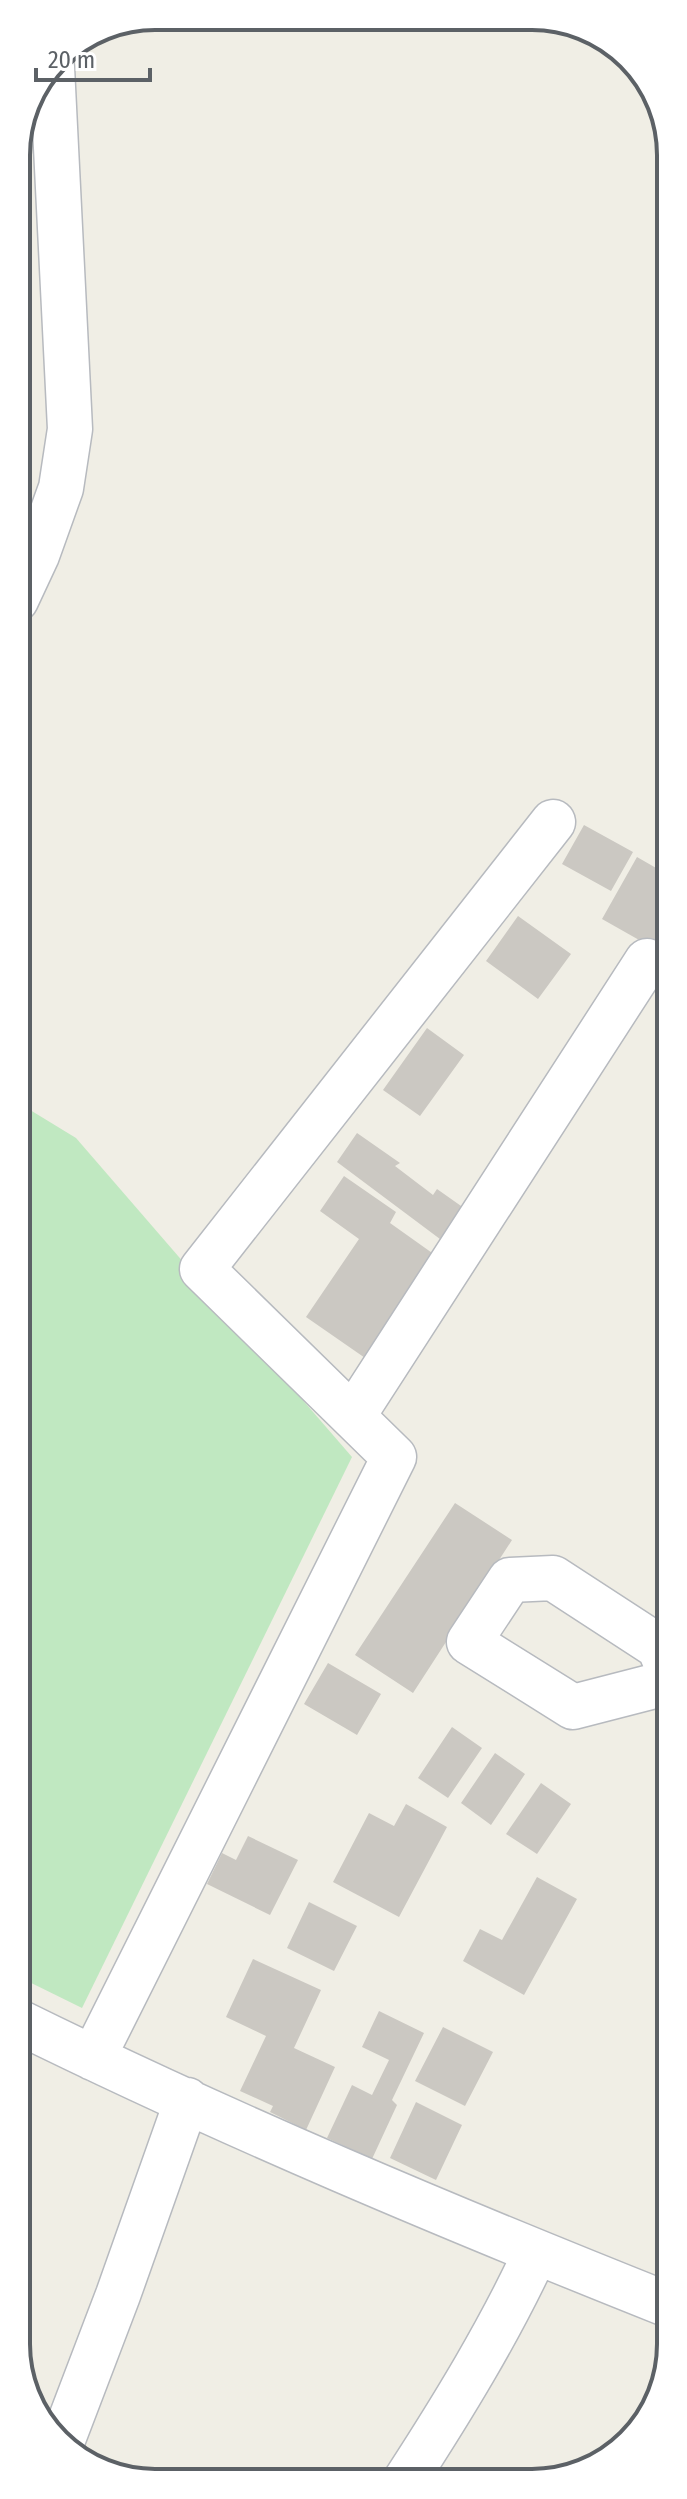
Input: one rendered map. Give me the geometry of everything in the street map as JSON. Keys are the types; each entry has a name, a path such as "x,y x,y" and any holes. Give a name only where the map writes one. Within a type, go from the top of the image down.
{"street":[{"path":"30,570 61,488 70,429 53,84"},
{"path":"93,2058 394,1457 202,1269 553,822"},
{"path":"353,1416 647,961"},
{"path":"657,1646 553,1578 510,1580 469,1642 573,1707 657,1685"},
{"path":"30,2027 187,2100 536,2252 657,2300"},
{"path":"66,2431 187,2100"},
{"path":"413,2469 460,2396 536,2252"}],"green space":[{"path":"30,1110 76,1138 352,1457 82,2008 30,1982"}],"building":[{"path":"584,825 633,852 611,891 562,864"},
{"path":"637,857 657,869 655,949 602,919"},
{"path":"518,916 571,954 538,999 486,961"},
{"path":"427,1028 464,1055 420,1116 383,1090"},
{"path":"357,1133 400,1163 395,1166 433,1195 437,1189 471,1213 448,1245 337,1162"},
{"path":"344,1176 396,1212 390,1223 435,1255 368,1360 306,1317 359,1239 320,1211"},
{"path":"455,1503 512,1540 413,1693 355,1655"},
{"path":"328,1663 381,1694 357,1735 304,1704"},
{"path":"452,1727 482,1748 448,1798 418,1778"},
{"path":"495,1753 525,1774 491,1825 461,1803"},
{"path":"541,1783 571,1804 537,1854 506,1834"},
{"path":"406,1804 447,1827 399,1917 333,1882 369,1813 394,1826"},
{"path":"248,1836 298,1860 270,1915 207,1884 222,1853 236,1860"},
{"path":"537,1877 577,1899 524,1995 463,1961 480,1929 502,1940"},
{"path":"309,1902 357,1926 334,1971 287,1948"},
{"path":"253,1959 321,1990 294,2048 335,2067 306,2130 270,2112 273,2106 240,2091 266,2036 226,2017"},
{"path":"379,2011 424,2033 392,2100 397,2105 372,2159 327,2138 352,2085 372,2095 389,2060 362,2047"},
{"path":"443,2027 493,2052 465,2106 415,2081"},
{"path":"416,2102 462,2125 436,2180 390,2158"}]}
